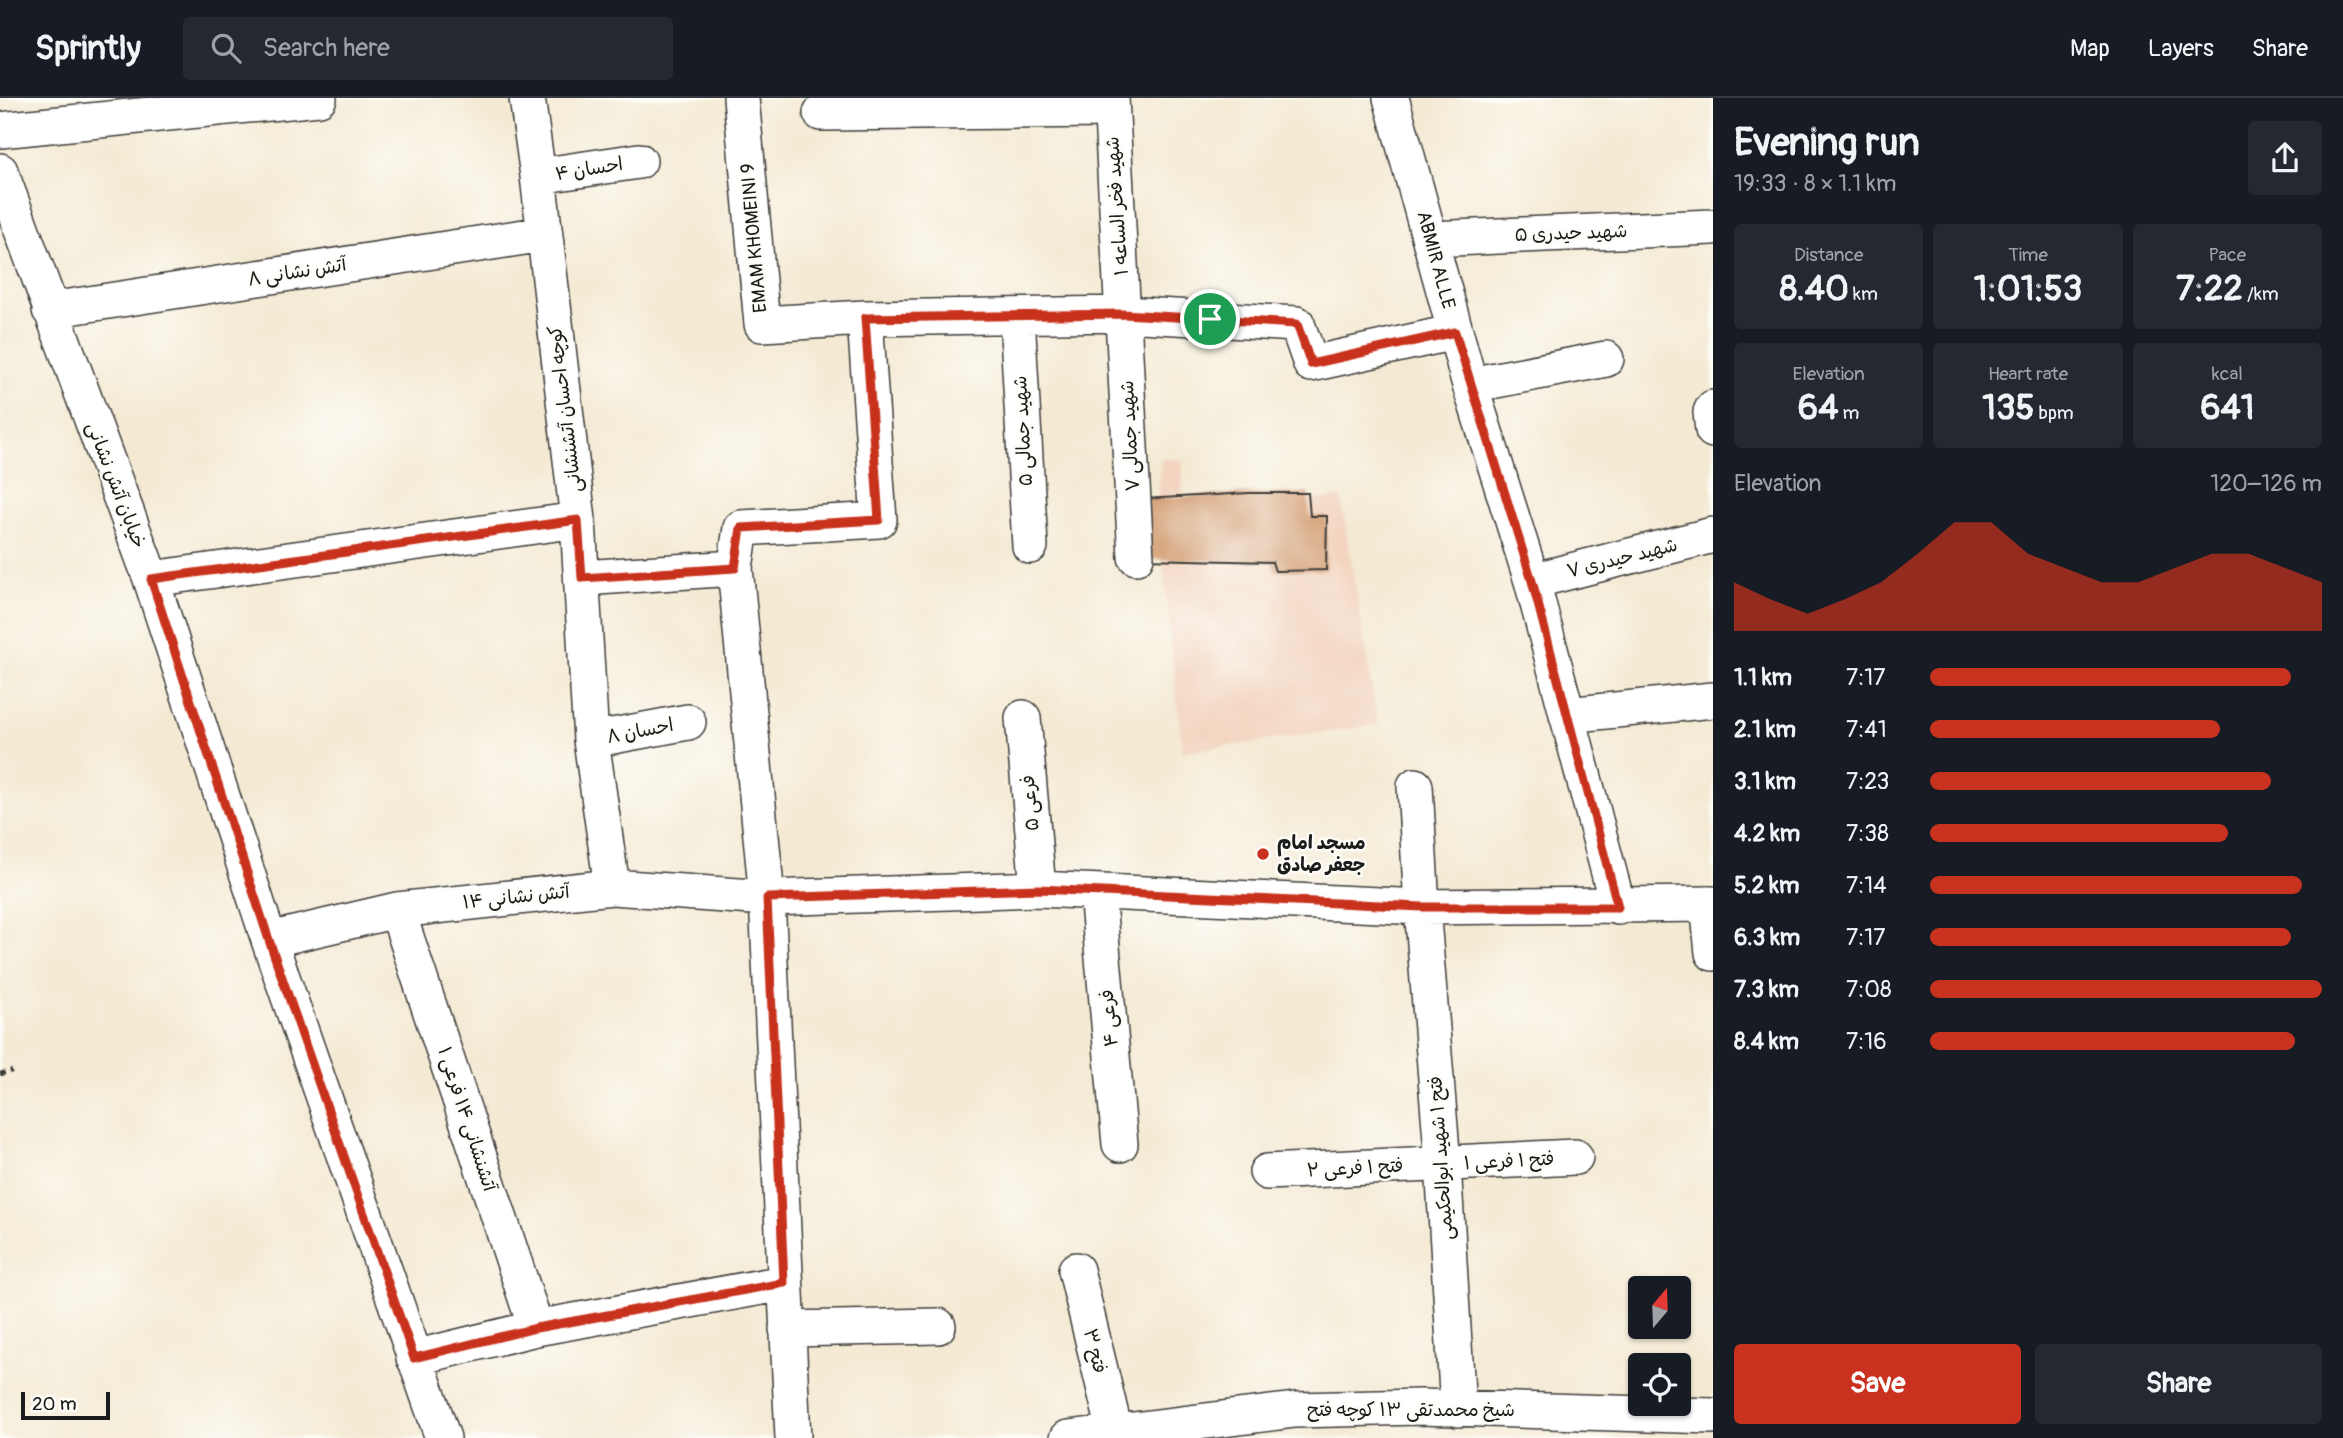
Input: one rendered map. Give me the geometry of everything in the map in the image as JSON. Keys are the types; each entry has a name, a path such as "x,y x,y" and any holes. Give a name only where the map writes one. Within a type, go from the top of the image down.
{"street":[{"path":"0,130 319,98"},
{"name":"کوچه احسان آتشنشانی","path":"527,98 578,520 591,740 612,887"},
{"name":"EMAM KHOMEINI 9","path":"741,98 762,324 865,318 1123,314 1297,324 1311,364 1455,332"},
{"name":"ABMIR ALLE","path":"1391,98 1470,385 1532,581 1618,907"},
{"path":"821,113 1111,104"},
{"name":"شهید فخر الساعه ۱","path":"1111,104 1123,314"},
{"name":"احسان ۴","path":"538,176 639,161"},
{"name":"خیابان آتش نشانی","path":"0,171 151,579 269,940 443,1438"},
{"name":"شهید حیدری ۵","path":"1430,239 1713,227"},
{"name":"آتش نشانی ۸","path":"50,310 544,234"},
{"name":"شهید جمالی ۷","path":"1123,314 1136,557"},
{"name":"شهید جمالی ۵","path":"1017,316 1030,547"},
{"path":"793,1438 767,898 735,568 741,528 879,520 865,318"},
{"path":"1470,385 1606,359"},
{"path":"1713,408 1713,430"},
{"path":"151,579 578,520"},
{"name":"شهید حیدری ۷","path":"1532,581 1713,535"},
{"path":"582,578 735,568"},
{"path":"1567,715 1713,700"},
{"name":"فرعی ۵","path":"1023,718 1038,889"},
{"name":"احسان ۸","path":"591,740 688,722"},
{"name":"فتح ۱ شهید ابوالحکیمی","path":"1415,786 1458,1409"},
{"name":"آتش نشانی ۱۴","path":"269,940 397,910 612,887 767,898 1038,889 1422,907 1711,904"},
{"name":"فرعی ۴","path":"1097,892 1120,1144"},
{"path":"1711,904 1713,953"},
{"name":"آتشنشانی ۱۴ فرعی ۱","path":"397,910 536,1328"},
{"name":"فتح ۱ فرعی ۱","path":"1443,1164 1575,1157"},
{"name":"فتح ۱ فرعی ۲","path":"1267,1172 1443,1164"},
{"name":"فتح ۳","path":"1076,1270 1115,1432"},
{"path":"414,1358 536,1328 784,1283"},
{"path":"787,1329 938,1326"},
{"name":"شیخ محمدتقی ۱۳ کوچه فتح","path":"1068,1438 1115,1432 1420,1422 1458,1409 1583,1425 1713,1416"}],"path":[{"path":"0,1074 12,1071"}],"shaded area":[{"path":"1161,459 1183,460 1182,506 1341,498 1378,725 1182,752 1157,503"}],"building":[{"path":"1249,493 1308,493 1310,516 1327,516 1326,570 1275,571 1272,562 1145,559 1144,499"}],"place":[{"name":"مسجد امام جعفر صادق","path":"1263,854"}],"route":[{"path":"1123,314 1210,319 1297,324 1311,364 1455,332 1532,581 1618,907 1422,907 1038,889 767,898 784,1283 536,1328 414,1358 269,940 151,579 578,520 582,578 735,568 741,528 879,520 865,318 1123,314"}]}
